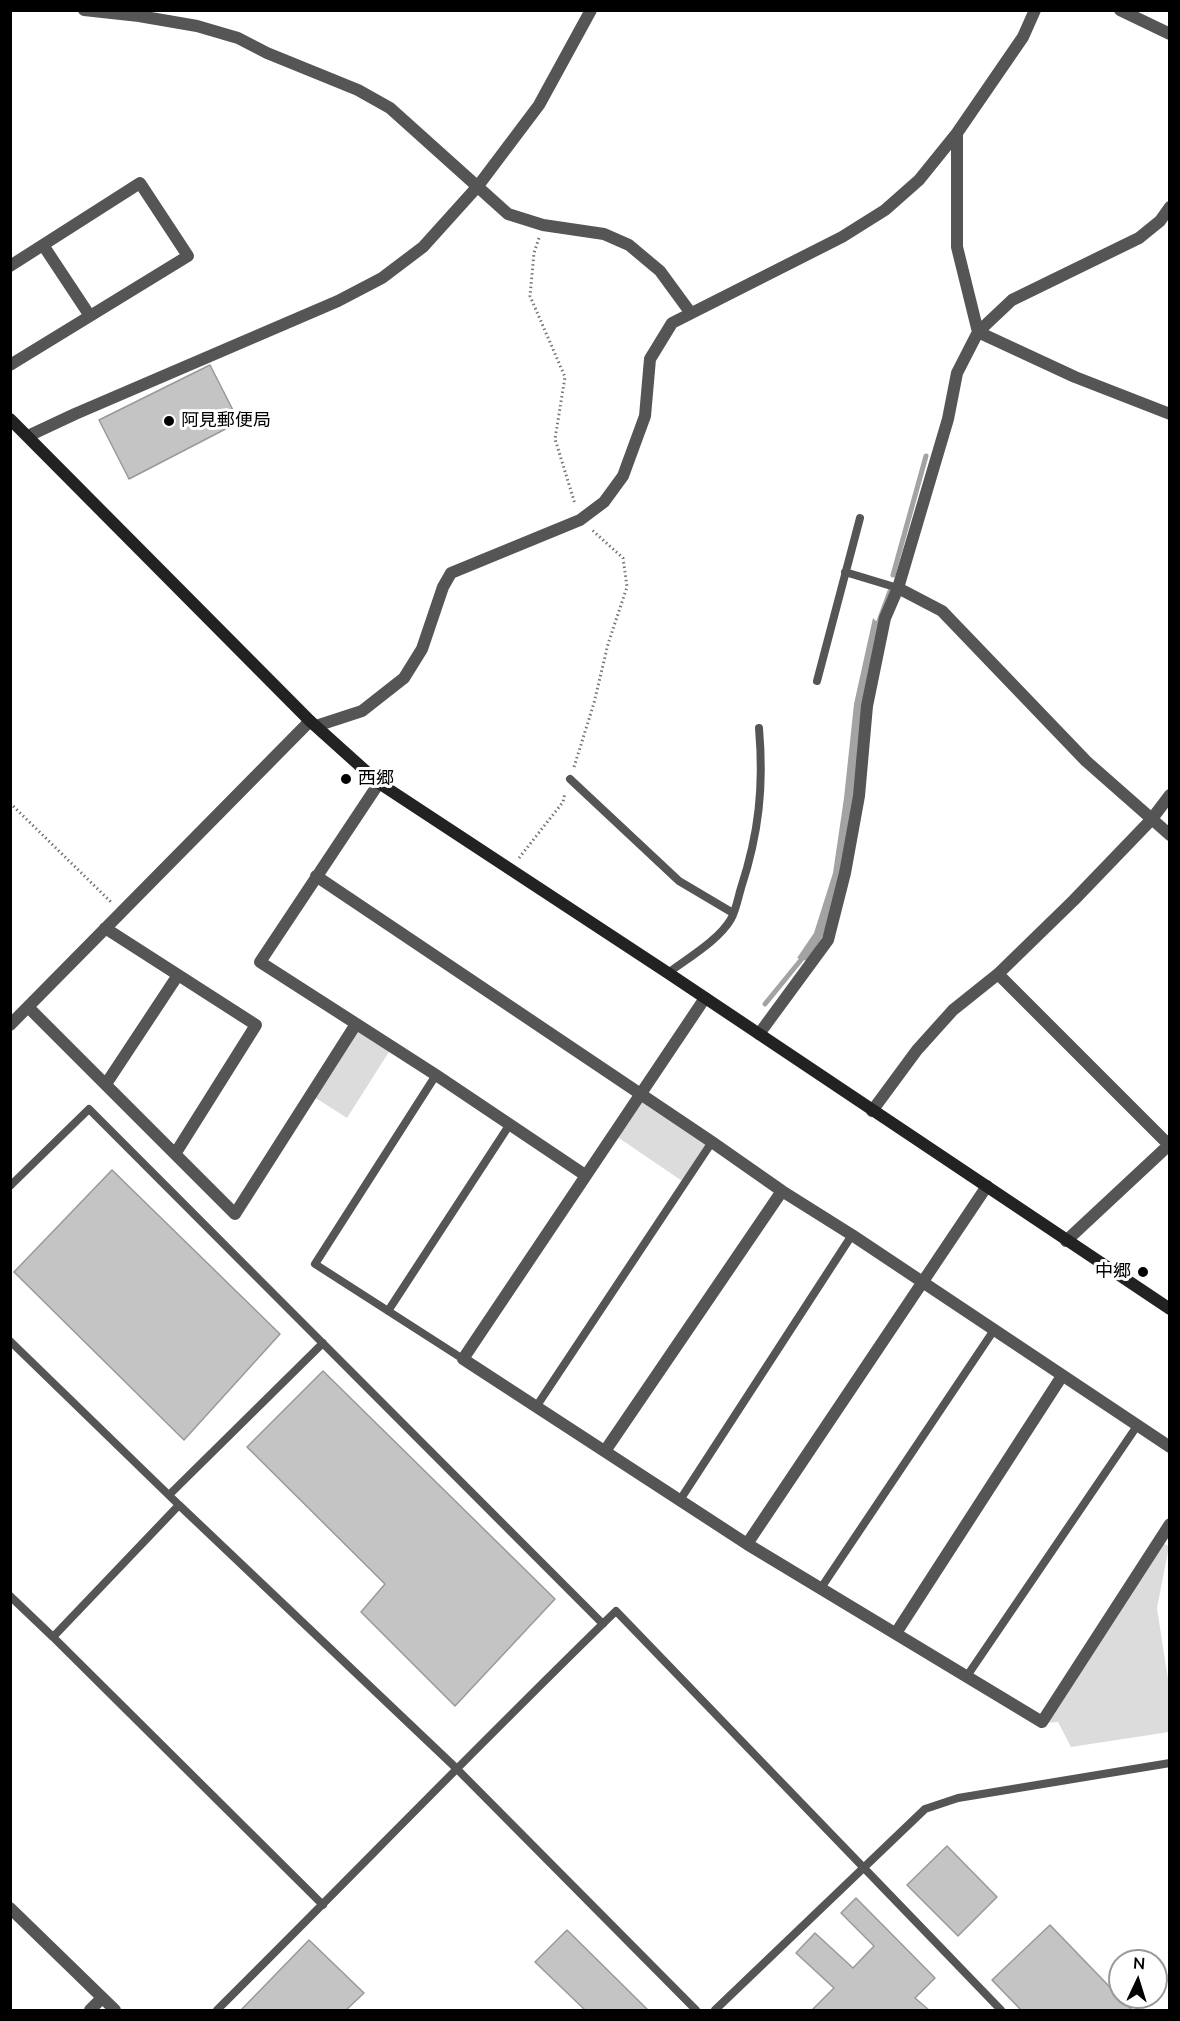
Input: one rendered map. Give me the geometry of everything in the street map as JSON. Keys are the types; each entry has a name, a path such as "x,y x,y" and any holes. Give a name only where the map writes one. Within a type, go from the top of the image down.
{"street":[{"path":"84,10 139,13 197,26 238,38 267,53 358,90 390,108 508,214 543,225 604,234 629,245 660,271 690,312"},
{"path":"28,436 338,301 382,278 423,247 478,186 540,105 591,10"},
{"path":"10,1025 121,911 313,723 362,711 404,678 422,649 443,587 451,573 580,520 604,502 623,476 645,416 650,359 672,323 842,237 885,210 918,180 957,133 1023,37 1035,10"},
{"path":"1120,10 1170,34"},
{"path":"957,133 957,247 978,332"},
{"path":"10,266 140,183 188,256 10,365"},
{"path":"759,1034 828,940 845,873 859,796 867,706 885,618 898,588 948,419 957,373 978,332 1012,300 1138,238 1160,221 1170,207"},
{"path":"43,245 90,316"},
{"path":"978,332 1075,377 1170,414"},
{"path":"12,424 28,436 313,723 380,783 1170,1309"},
{"path":"898,588 942,611 1086,761 1170,835"},
{"path":"380,783 260,962 436,1075 585,1175"},
{"path":"872,1111 916,1050 953,1010 998,974 1074,900 1151,820 1170,795"},
{"path":"316,876 782,1191 852,1235 1170,1448"},
{"path":"105,928 256,1025 175,1154"},
{"path":"998,974 1169,1144 1066,1241"},
{"path":"106,1084 178,975"},
{"path":"705,998 463,1359 747,1544 1042,1722 1170,1524"},
{"path":"28,1007 235,1214 356,1024"},
{"path":"747,1544 987,1186"},
{"path":"606,1451 782,1191"},
{"path":"896,1633 1062,1376"},
{"path":"10,1908 115,2010"},
{"path":"90,2010 102,1998"}],"lane":[{"path":"817,681 860,518"},
{"path":"845,572 898,588"},
{"path":"668,973 712,940 731,919 752,856 759,812 762,766 759,728"},
{"path":"570,778 679,881 733,913"},
{"path":"436,1075 315,1264 463,1359"},
{"path":"10,1186 90,1109 603,1624"},
{"path":"388,1311 510,1124"},
{"path":"536,1407 712,1142"},
{"path":"680,1500 852,1235"},
{"path":"821,1588 994,1330"},
{"path":"10,1341 456,1768 696,2010"},
{"path":"169,1495 323,1343"},
{"path":"967,1676 1137,1426"},
{"path":"53,1637 179,1505"},
{"path":"10,1596 323,1905"},
{"path":"217,2010 456,1768 616,1611 1001,2010"},
{"path":"715,2010 925,1809 958,1798 1170,1763"}],"path":[{"path":"510,869 563,802 594,703 608,644 627,587 623,558 580,520 555,439 565,377 530,296 534,254 543,225"},
{"path":"10,803 121,911"}],"shaded area":[{"path":"873,618 880,625 843,868 823,936 807,961 797,958 814,933 833,873 854,704"},
{"path":"356,1024 392,1047 347,1118 311,1095"},
{"path":"640,1094 712,1142 685,1183 613,1134"},
{"path":"1160,1542 1169,1546 1157,1608 1169,1686 1169,1732 1071,1747 1058,1722 1045,1723"}],"building":[{"path":"210,365 239,422 129,479 99,420"},
{"path":"112,1170 280,1334 184,1440 14,1272"},
{"path":"323,1371 555,1599 455,1706 361,1612 385,1584 247,1447"},
{"path":"947,1846 997,1897 958,1936 907,1885"},
{"path":"856,1898 935,1978 915,1998 929,2010 812,2010 834,1988 796,1953 815,1933 853,1968 874,1946 841,1913"},
{"path":"1050,1925 1108,1985 1108,2009 1132,2010 1021,2010 992,1980"},
{"path":"567,1930 648,2010 585,2010 535,1962"},
{"path":"309,1940 364,1993 346,2010 241,2010"}],"waterway":[{"path":"893,575 926,456"},
{"path":"876,629 890,591"},
{"path":"765,1004 805,955"}],"place":[{"name":"阿見郵便局","path":"169,421"},
{"name":"西郷","path":"346,779"},
{"name":"中郷","path":"1143,1272"}]}
